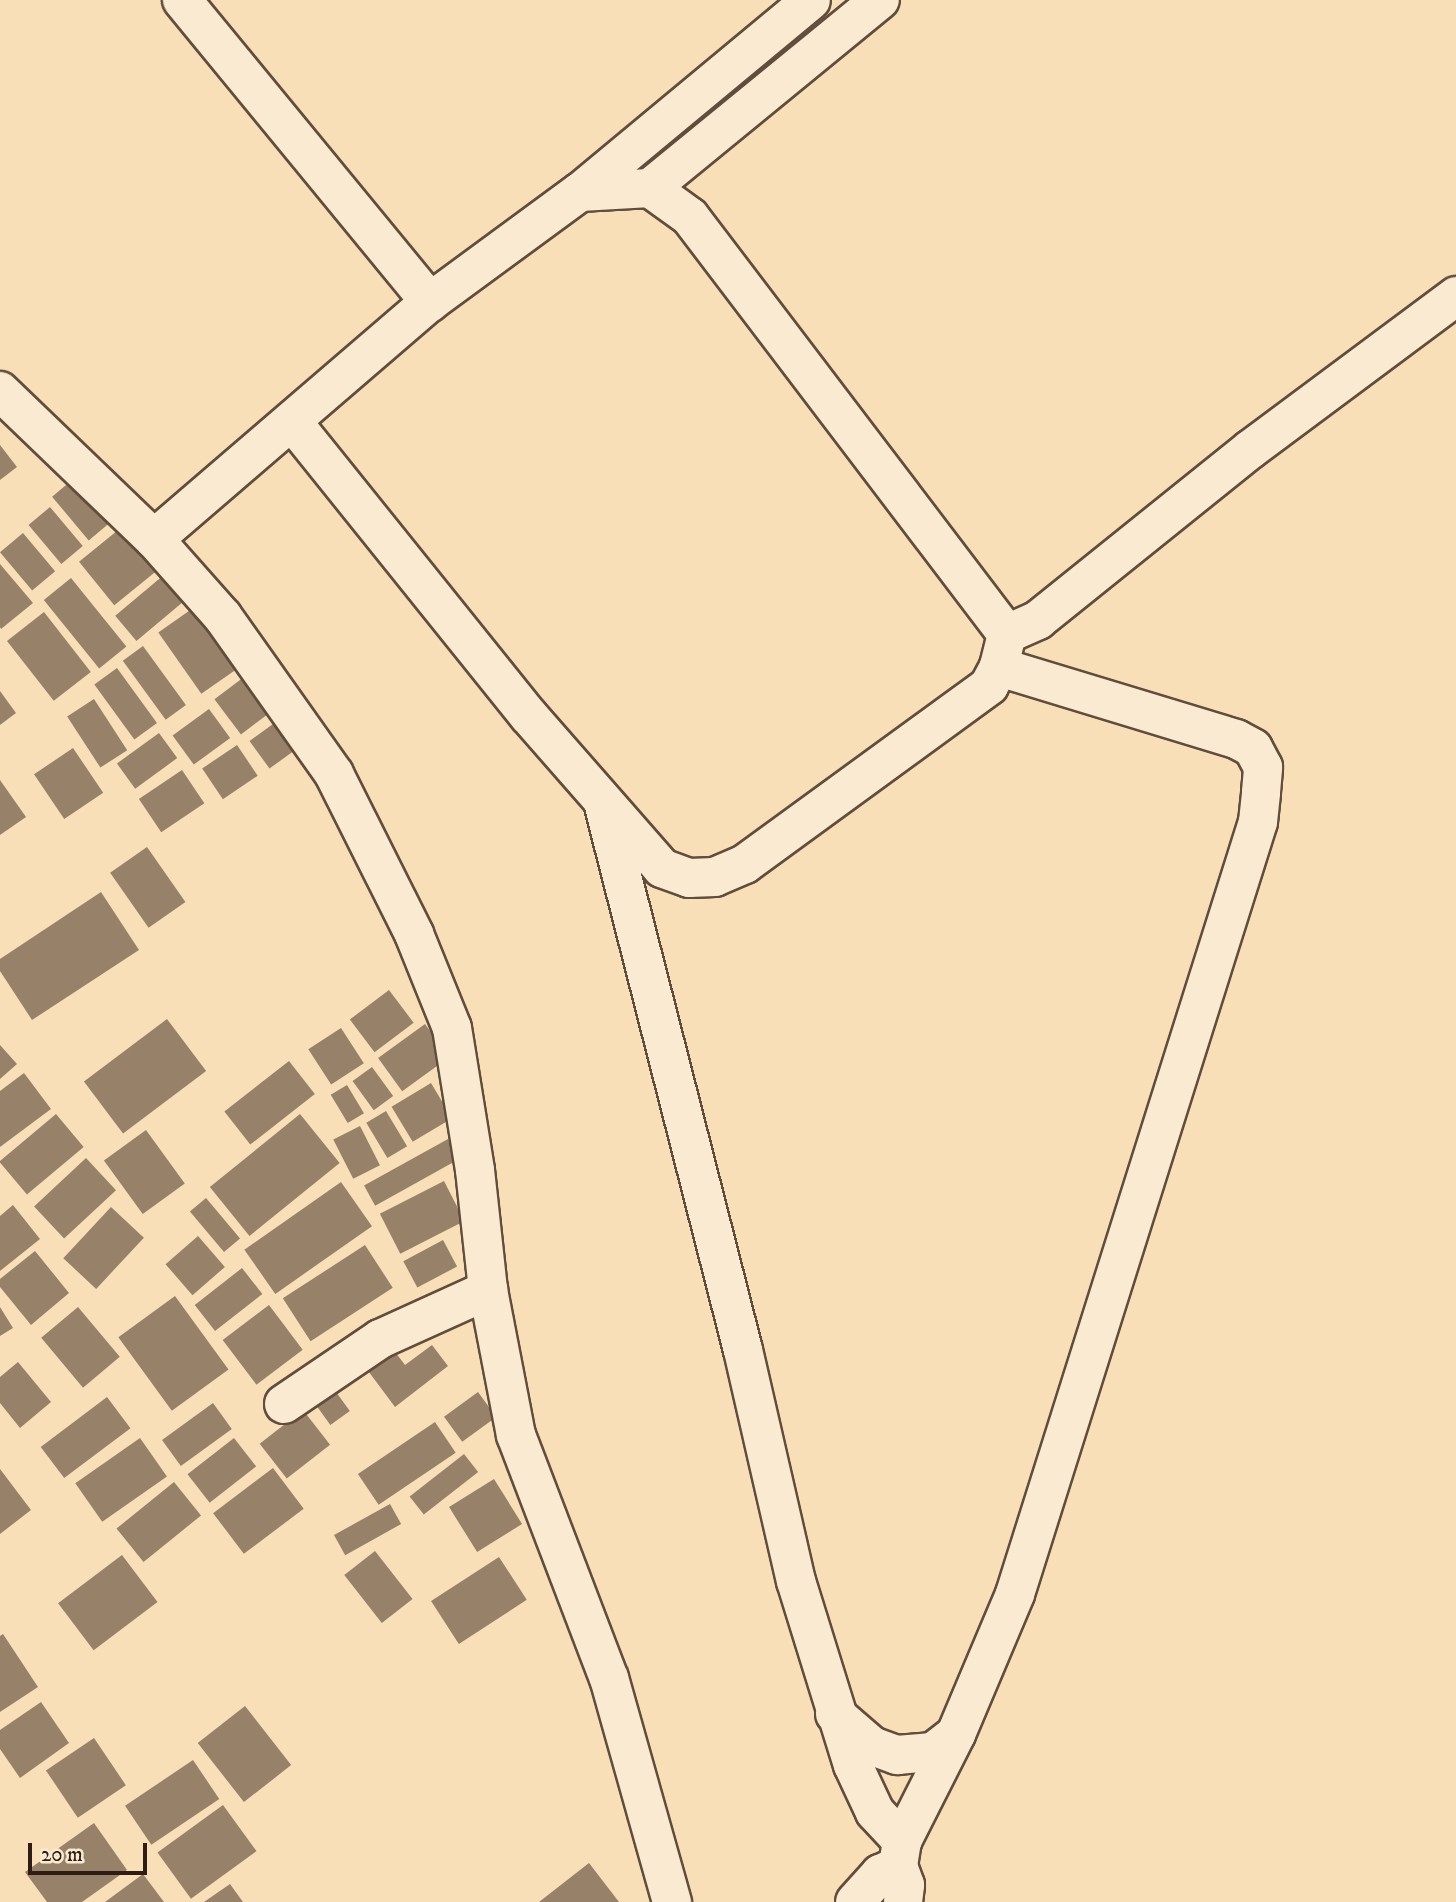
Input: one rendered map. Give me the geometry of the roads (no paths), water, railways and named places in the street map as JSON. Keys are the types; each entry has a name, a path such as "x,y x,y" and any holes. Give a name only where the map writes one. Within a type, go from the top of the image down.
{"street":[{"path":"182,0 430,302"},
{"path":"154,539 293,423 430,302 580,192 811,0"},
{"path":"650,188 880,0"},
{"path":"580,192 628,186 650,188 690,217 1003,651 1236,738 1253,748 1263,767 1258,822 1160,1142 1015,1594 901,1870"},
{"path":"293,423 602,801 662,868 689,878 715,877 746,864 989,686 1003,651 1058,605 1251,449 1456,296"},
{"path":"0,391 154,539 223,617 334,774 414,934 452,1028 475,1170 488,1290 516,1435 609,1678 672,1902"},
{"path":"602,801 740,1337 796,1581 835,1714 901,1870"},
{"path":"284,1404 380,1339 488,1290"},
{"path":"835,1714 872,1746 897,1755 933,1752 956,1734"},
{"path":"855,1902 880,1874 901,1870"}]}
